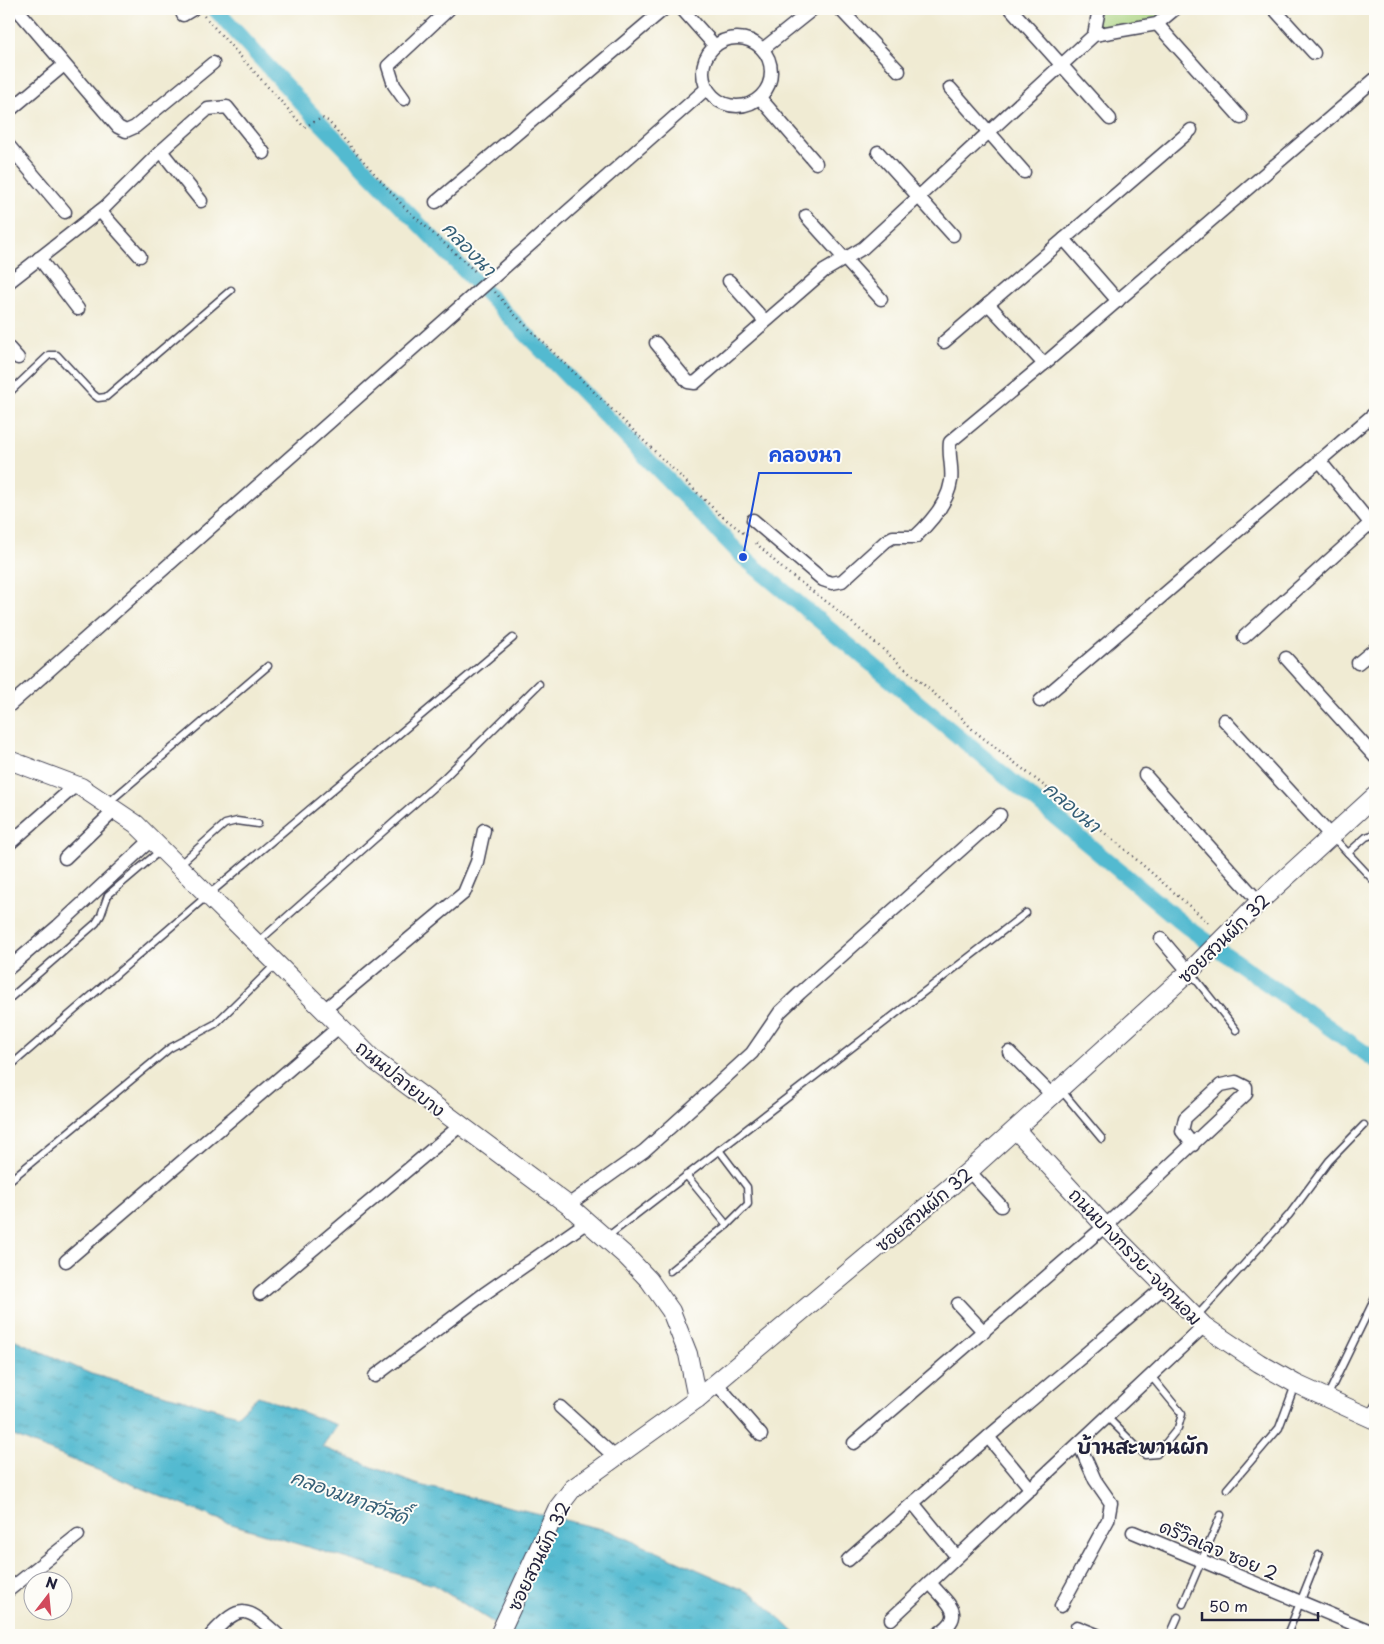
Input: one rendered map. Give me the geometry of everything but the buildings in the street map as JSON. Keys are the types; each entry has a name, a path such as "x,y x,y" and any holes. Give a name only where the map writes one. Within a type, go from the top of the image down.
{"street":[{"path":"17,9 118,128 126,131 135,127 213,63"},
{"path":"404,99 394,85 388,66 449,9"},
{"path":"436,202 664,9"},
{"path":"682,9 714,46"},
{"path":"764,49 813,9"},
{"path":"840,9 899,71"},
{"path":"1011,9 1110,119"},
{"path":"1094,35 1099,9"},
{"path":"656,342 688,382 692,383 824,271 863,248 1094,35 1157,24 1174,9"},
{"path":"1274,9 1314,54"},
{"path":"1157,24 1241,118"},
{"path":"740,38 753,41 764,49 770,61 772,74 768,88 760,98 748,105 735,106 722,103 706,89 702,69 706,56 714,46 726,39 740,38"},
{"path":"9,111 64,65"},
{"path":"753,520 824,580 832,583 842,582 886,541 893,537 915,537 926,526 945,498 951,480 948,454 950,442 1118,301 1375,79"},
{"path":"950,88 1024,172"},
{"path":"9,706 706,89"},
{"path":"760,98 816,163"},
{"path":"9,282 100,211 161,151 208,109 227,107 264,153"},
{"path":"944,342 1191,130"},
{"path":"9,146 64,212"},
{"path":"161,151 201,201"},
{"path":"878,152 952,235"},
{"path":"100,211 140,256"},
{"path":"806,216 881,299"},
{"path":"1064,239 1118,301"},
{"path":"39,258 78,309"},
{"path":"729,281 765,321"},
{"path":"988,304 1044,364"},
{"path":"9,348 18,358"},
{"path":"1040,701 1375,412"},
{"path":"1244,637 1374,524 1319,460"},
{"path":"1358,663 1375,649"},
{"path":"1286,658 1375,757"},
{"path":"1224,720 1331,836"},
{"name":"ถนนปลายบาง","path":"9,760 76,785 136,824 375,1061 568,1205 606,1238 649,1280 671,1311 688,1354 697,1399"},
{"path":"1145,775 1259,902"},
{"path":"9,844 76,785"},
{"name":"ซอยสวนผัก 32","path":"499,1635 557,1509 573,1488 697,1399 970,1170 1189,972 1259,902 1375,796"},
{"path":"65,858 111,807"},
{"path":"568,1205 644,1151 690,1110 752,1053 780,1012 1000,815"},
{"path":"324,1010 464,893 477,862 484,830"},
{"path":"9,968 157,844"},
{"path":"1161,940 1189,972"},
{"path":"66,1261 340,1026"},
{"path":"1009,1052 1057,1093"},
{"path":"854,1443 1105,1226 1193,1145 1246,1094 1246,1087 1236,1082 1221,1085 1185,1118 1182,1131 1193,1145"},
{"path":"260,1294 461,1125"},
{"name":"ถนนบางกรวย-จงถนอม","path":"1016,1130 1105,1226 1199,1322 1259,1363 1296,1384 1326,1398 1373,1414"},
{"path":"970,1170 1001,1206"},
{"path":"375,1376 484,1294 587,1222"},
{"path":"848,1560 988,1437 1164,1287"},
{"path":"958,1304 984,1332"},
{"path":"891,1619 1150,1376 1199,1322"},
{"path":"716,1383 761,1435"},
{"path":"560,1406 615,1457"},
{"path":"988,1437 1030,1489"},
{"path":"1061,1606 1108,1520 1111,1510 1111,1503 1095,1480 1078,1444"},
{"path":"913,1503 957,1557"},
{"name":"ดรีวิลเลจ ซอย 2","path":"1134,1532 1375,1633"},
{"path":"9,1590 78,1535"},
{"path":"930,1583 946,1601 953,1612 954,1619 951,1626 936,1635"},
{"path":"211,1635 228,1617 245,1611 255,1614 278,1635"},
{"path":"1077,1627 1097,1635"}],"lane":[{"path":"9,393 49,355 57,356 98,398 106,397 231,290"},
{"path":"9,1068 208,895 514,638"},
{"path":"111,807 268,666"},
{"path":"257,943 445,777 539,684"},
{"path":"178,866 224,824 238,821 258,824"},
{"path":"1348,853 1366,837 1375,834"},
{"path":"1331,836 1375,882"},
{"path":"9,999 96,923 108,895 157,844"},
{"path":"606,1238 1026,913"},
{"path":"9,1181 170,1048 215,1024 276,963"},
{"path":"1189,972 1236,1030"},
{"path":"1057,1093 1102,1139"},
{"path":"1199,1322 1288,1215 1329,1162 1364,1125"},
{"path":"670,1271 727,1225 748,1204 747,1187 718,1150"},
{"path":"686,1175 727,1225"},
{"path":"1326,1398 1375,1298"},
{"path":"1107,1417 1145,1455 1157,1454 1178,1428 1182,1414 1150,1376"},
{"path":"1227,1489 1279,1428 1296,1384"},
{"path":"1183,1604 1221,1514"},
{"path":"1286,1635 1319,1555"},
{"path":"1170,1635 1178,1617"}],"path":[{"path":"199,9 304,127 322,118 328,121 404,208 486,282 514,314 719,514 753,540 784,570 835,608 960,716 972,730 1121,846 1210,924"}],"green space":[{"path":"1099,9 1175,9 1157,24 1094,35"}],"water":[{"name":"คลองมหาสวัสดิ์","path":"9,1337 91,1374 238,1415 258,1396 337,1425 322,1447 415,1484 610,1531 755,1595 797,1635 513,1635 434,1585 225,1522 9,1434"}],"waterway":[{"name":"คลองนา","path":"215,9 306,108 743,557 1187,927 1375,1060"}],"place":[{"name":"คลองนา","path":"743,557"}],"district":[{"name":"บ้านสะพานผัก","path":"1143,1446"}]}
